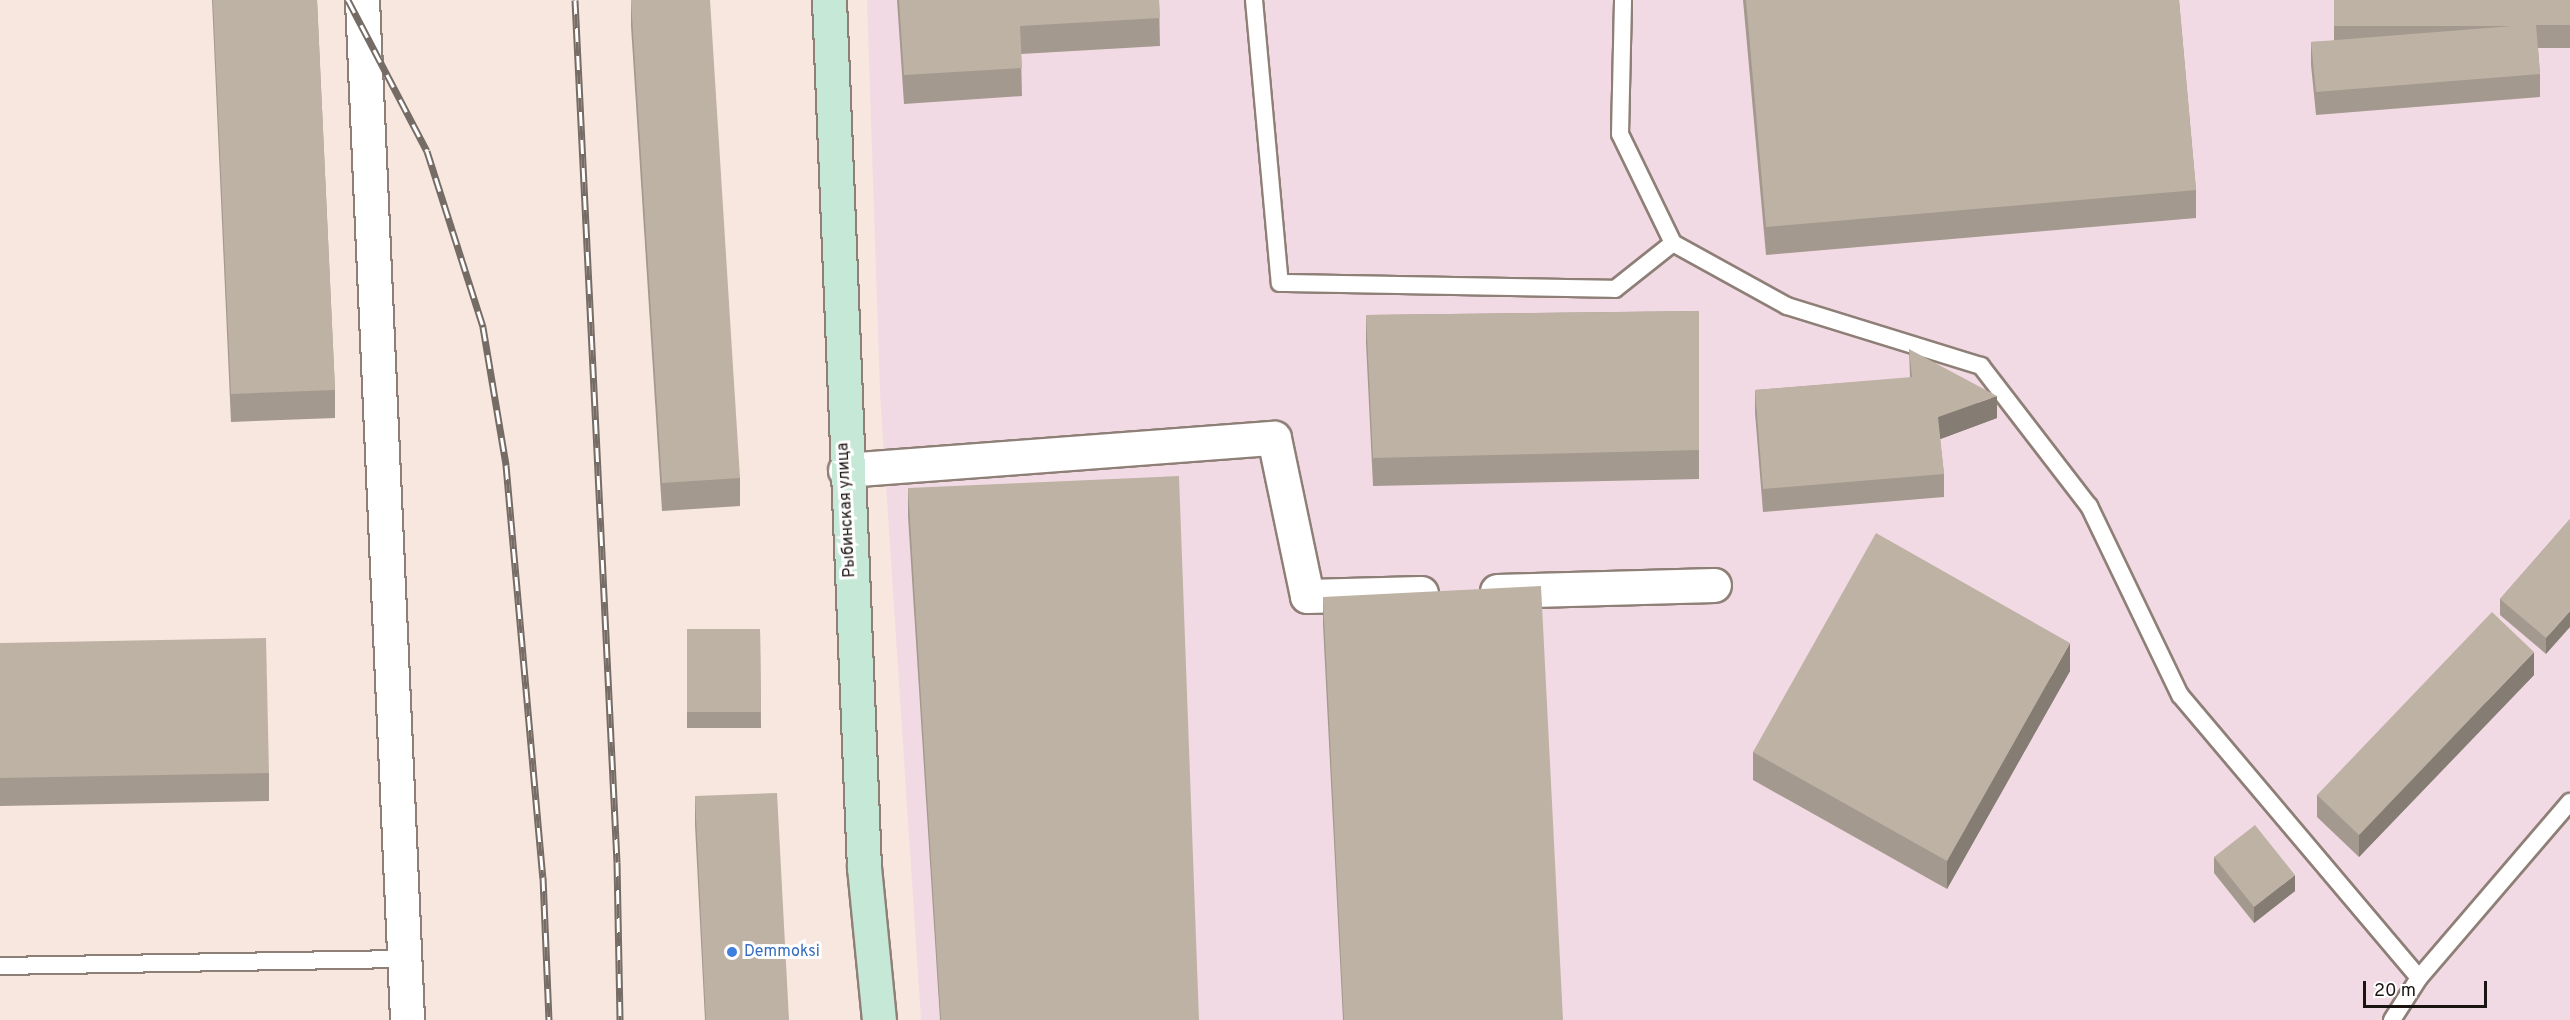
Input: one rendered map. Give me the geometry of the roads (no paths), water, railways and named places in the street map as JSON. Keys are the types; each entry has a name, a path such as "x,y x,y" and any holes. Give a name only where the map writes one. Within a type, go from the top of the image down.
{"main road":[{"name":"Рыбинская улица","path":"829,0 845,470 864,867 879,1020"}],"street":[{"path":"362,0 408,1020"},
{"path":"845,470 1274,438 1308,596 1714,585"}],"lane":[{"path":"1254,0 1280,283 1616,289 1673,243"},
{"path":"1623,0 1620,134 1673,243 1787,306 1981,366 2089,506 2180,695 2419,978"},
{"path":"2392,1020 2419,978 2570,802"},
{"path":"0,966 404,959"}],"railway":[{"path":"348,0 427,151 483,327 506,465 543,877 549,1020"},
{"path":"575,0 617,862 620,1020"}],"place":[{"name":"Demmoksi","path":"732,952"}]}
